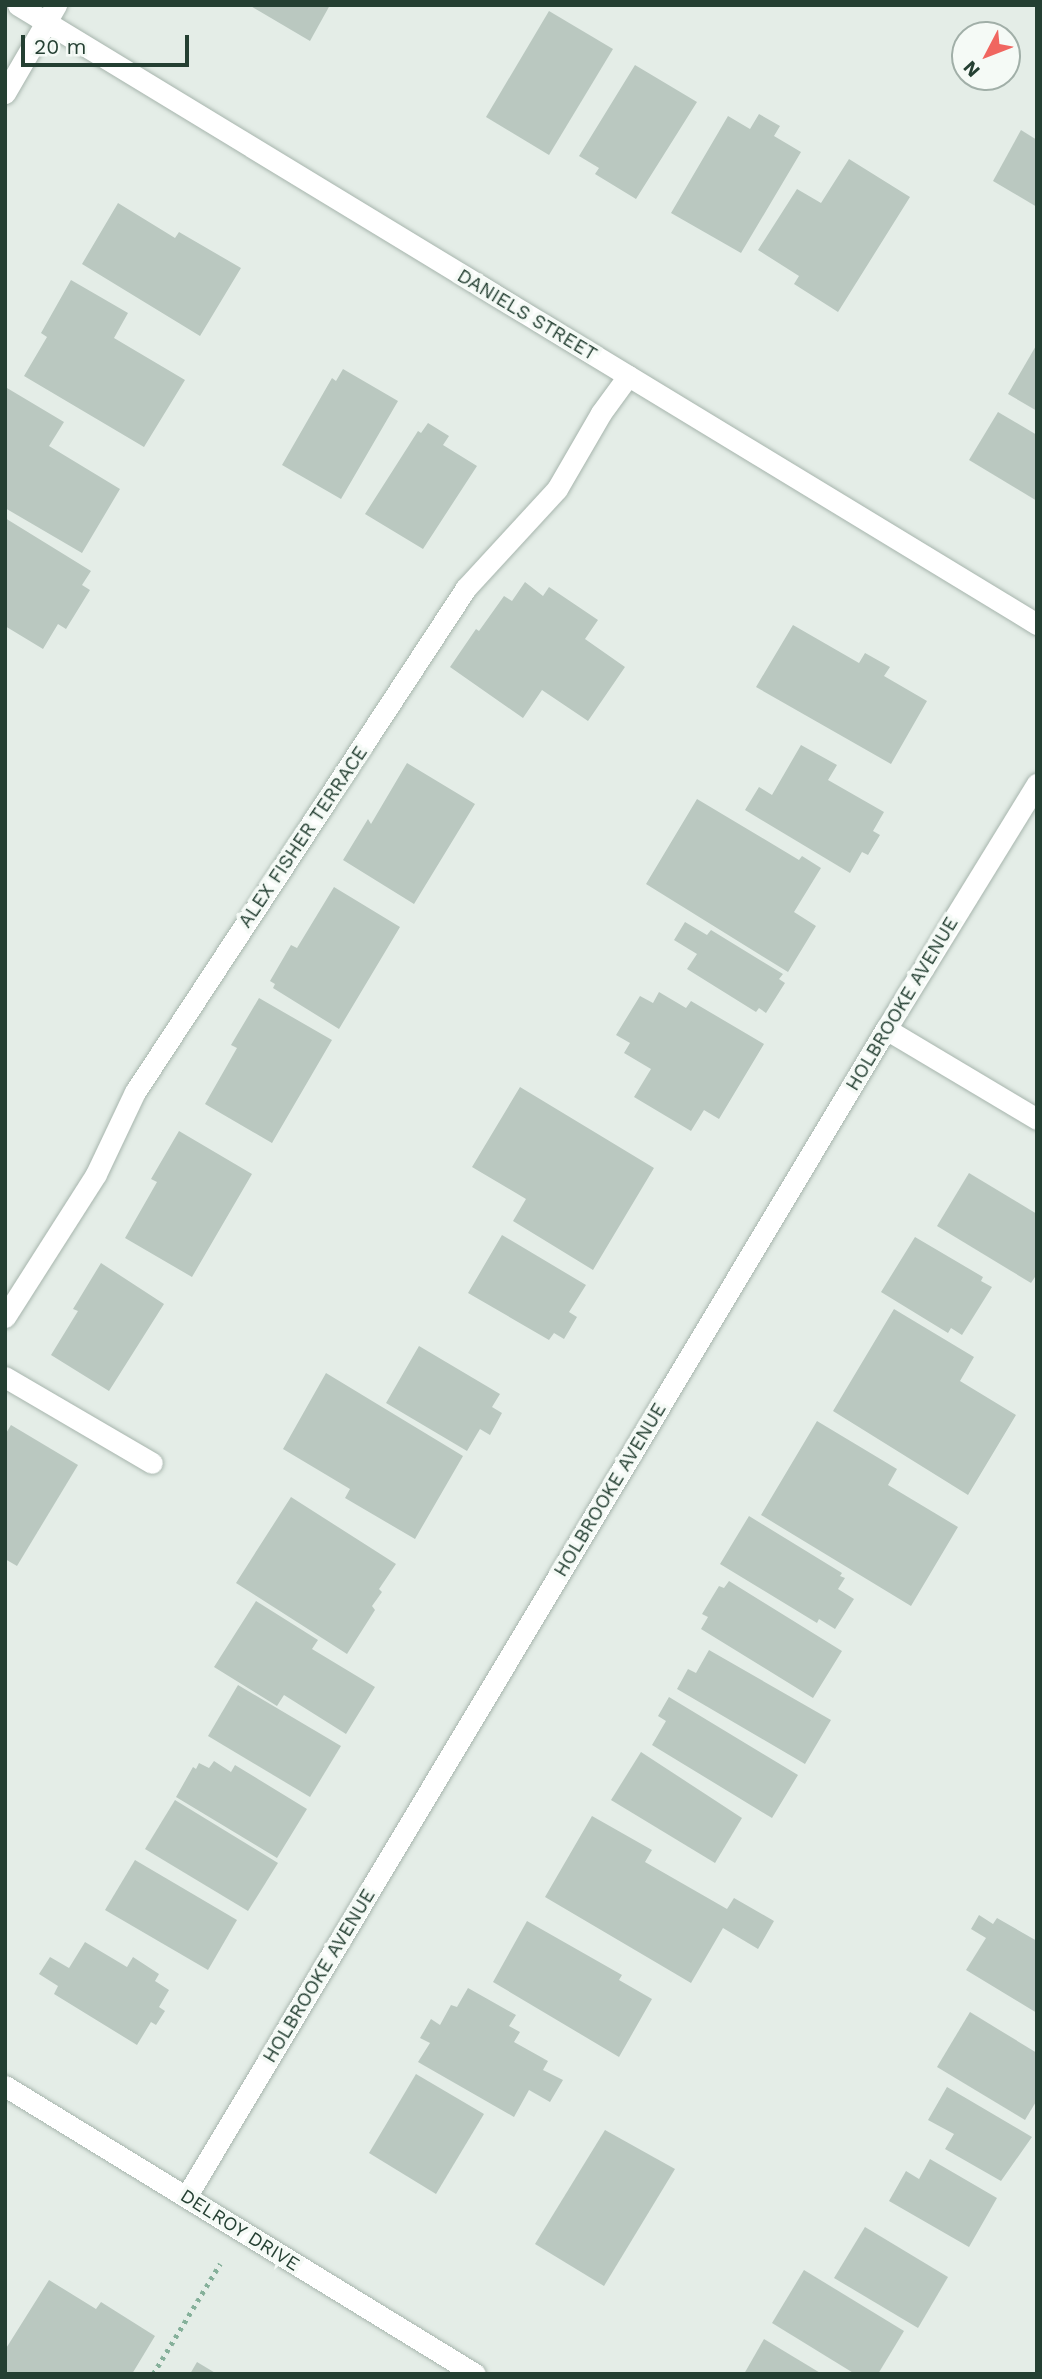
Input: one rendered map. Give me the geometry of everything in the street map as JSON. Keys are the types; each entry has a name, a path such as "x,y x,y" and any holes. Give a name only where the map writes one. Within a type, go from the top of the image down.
{"street":[{"name":"DANIELS STREET","path":"18,5 51,14 628,376 1037,624"},
{"path":"5,93 51,14"},
{"name":"ALEX FISHER TERRACE","path":"5,1317 96,1174 135,1092 466,588 557,489 601,413 628,376"},
{"name":"HOLBROOKE AVENUE","path":"186,2197 886,1029 1037,784"},
{"path":"886,1029 1037,1119"},
{"path":"5,1377 152,1463"},
{"name":"DELROY DRIVE","path":"5,2086 475,2374"}],"path":[{"path":"153,2374 240,2230"}],"building":[{"path":"249,5 330,5 310,41"},
{"path":"549,11 613,49 549,155 486,117"},
{"path":"635,65 697,102 636,199 595,174 599,168 579,156"},
{"path":"759,114 780,126 774,136 801,152 741,253 671,213 728,116 750,129"},
{"path":"1021,130 1037,140 1037,207 993,181"},
{"path":"849,159 910,197 838,312 794,284 799,276 758,250 797,189 821,203"},
{"path":"118,203 175,238 179,232 241,268 200,336 82,264"},
{"path":"71,280 128,313 114,338 185,380 144,447 24,376 47,337 41,333"},
{"path":"1037,344 1037,411 1008,394"},
{"path":"343,369 398,401 341,499 282,465 332,378 336,381"},
{"path":"7,388 64,422 49,446 120,489 82,553 5,508"},
{"path":"998,412 1037,435 1037,501 969,460"},
{"path":"428,423 449,436 443,445 477,466 423,549 365,514 418,431 421,433"},
{"path":"5,518 91,571 82,585 90,590 66,629 58,624 43,649 5,626"},
{"path":"525,582 543,596 549,587 598,620 585,639 625,667 588,721 542,690 523,718 450,667 476,629 479,631 504,596 512,601"},
{"path":"793,625 859,663 865,653 890,667 884,676 927,701 891,764 756,687"},
{"path":"801,745 837,765 828,780 884,812 873,831 880,835 868,855 862,852 850,873 745,810 759,787 772,795"},
{"path":"407,763 475,804 414,904 343,860 368,819 371,824"},
{"path":"697,799 799,860 802,856 821,868 794,912 816,926 788,972 646,884"},
{"path":"334,887 400,927 339,1029 273,988 275,984 270,981 291,945 297,948"},
{"path":"685,922 707,935 711,930 783,974 779,979 785,983 766,1013 759,1008 756,1012 687,969 697,954 674,940"},
{"path":"659,992 686,1008 691,1001 764,1044 719,1119 704,1110 691,1131 634,1097 651,1069 624,1053 630,1043 616,1035 640,996 653,1003"},
{"path":"259,998 332,1040 272,1143 205,1104 237,1048 231,1045"},
{"path":"520,1087 654,1168 593,1270 513,1221 526,1199 472,1167"},
{"path":"179,1131 252,1174 192,1277 125,1238 157,1182 151,1179"},
{"path":"969,1173 1037,1214 1037,1274 1031,1283 937,1226"},
{"path":"502,1235 586,1285 569,1312 577,1317 564,1339 554,1333 549,1340 468,1293"},
{"path":"915,1237 983,1277 981,1281 992,1287 962,1335 951,1328 948,1333 881,1292"},
{"path":"101,1263 164,1304 109,1391 51,1355 78,1311 73,1309"},
{"path":"894,1309 974,1357 960,1381 1016,1415 968,1495 833,1411"},
{"path":"419,1346 500,1394 492,1407 502,1413 490,1435 480,1429 467,1451 386,1403"},
{"path":"326,1373 463,1456 415,1539 345,1498 350,1489 283,1449"},
{"path":"817,1421 897,1469 888,1485 958,1527 911,1606 761,1515"},
{"path":"11,1425 78,1465 17,1566 5,1559 5,1435"},
{"path":"291,1497 396,1564 379,1589 382,1592 372,1606 375,1610 347,1654 236,1583"},
{"path":"749,1516 842,1573 840,1576 845,1578 838,1589 854,1599 835,1629 819,1619 817,1623 720,1564"},
{"path":"729,1581 842,1651 813,1698 701,1629 708,1617 702,1614 719,1586 724,1588"},
{"path":"256,1601 318,1640 312,1649 375,1687 346,1734 284,1695 277,1706 214,1667"},
{"path":"709,1650 831,1720 805,1764 677,1689 688,1669 696,1673"},
{"path":"238,1685 341,1746 310,1797 208,1736"},
{"path":"669,1697 798,1775 772,1818 652,1745 666,1721 658,1716"},
{"path":"641,1752 742,1818 715,1863 611,1800"},
{"path":"214,1761 231,1772 235,1765 307,1809 277,1858 176,1797 193,1767 196,1769 199,1763 209,1768"},
{"path":"175,1800 278,1863 248,1911 145,1849"},
{"path":"592,1816 652,1850 645,1862 727,1909 734,1898 774,1921 758,1949 723,1928 691,1983 545,1897"},
{"path":"135,1860 237,1920 208,1970 105,1910"},
{"path":"979,1915 993,1924 997,1918 1037,1941 1037,2013 966,1970 986,1938 971,1929"},
{"path":"527,1921 622,1975 619,1980 652,1999 619,2057 493,1982"},
{"path":"85,1942 127,1967 133,1957 159,1974 155,1981 169,1990 159,2007 165,2011 156,2025 151,2022 137,2045 54,1994 58,1986 39,1974 50,1957 69,1968"},
{"path":"468,1988 516,2015 509,2026 520,2032 514,2042 548,2061 543,2070 563,2080 550,2102 529,2090 514,2117 418,2062 430,2043 420,2038 431,2019 440,2025 451,2005 457,2007"},
{"path":"970,2012 1037,2053 1037,2100 1025,2120 937,2067"},
{"path":"416,2074 484,2114 436,2194 369,2153"},
{"path":"947,2087 1032,2137 1001,2181 945,2149 954,2134 928,2120"},
{"path":"605,2130 675,2169 604,2286 535,2244"},
{"path":"930,2159 997,2198 969,2247 889,2201 906,2171 919,2179"},
{"path":"865,2227 948,2277 918,2328 834,2278"},
{"path":"804,2270 904,2331 878,2374 855,2374 772,2323"},
{"path":"49,2280 96,2309 101,2302 155,2336 132,2374 5,2374 5,2350"},
{"path":"764,2339 822,2374 744,2374"},
{"path":"197,2362 217,2374 190,2374"}]}
